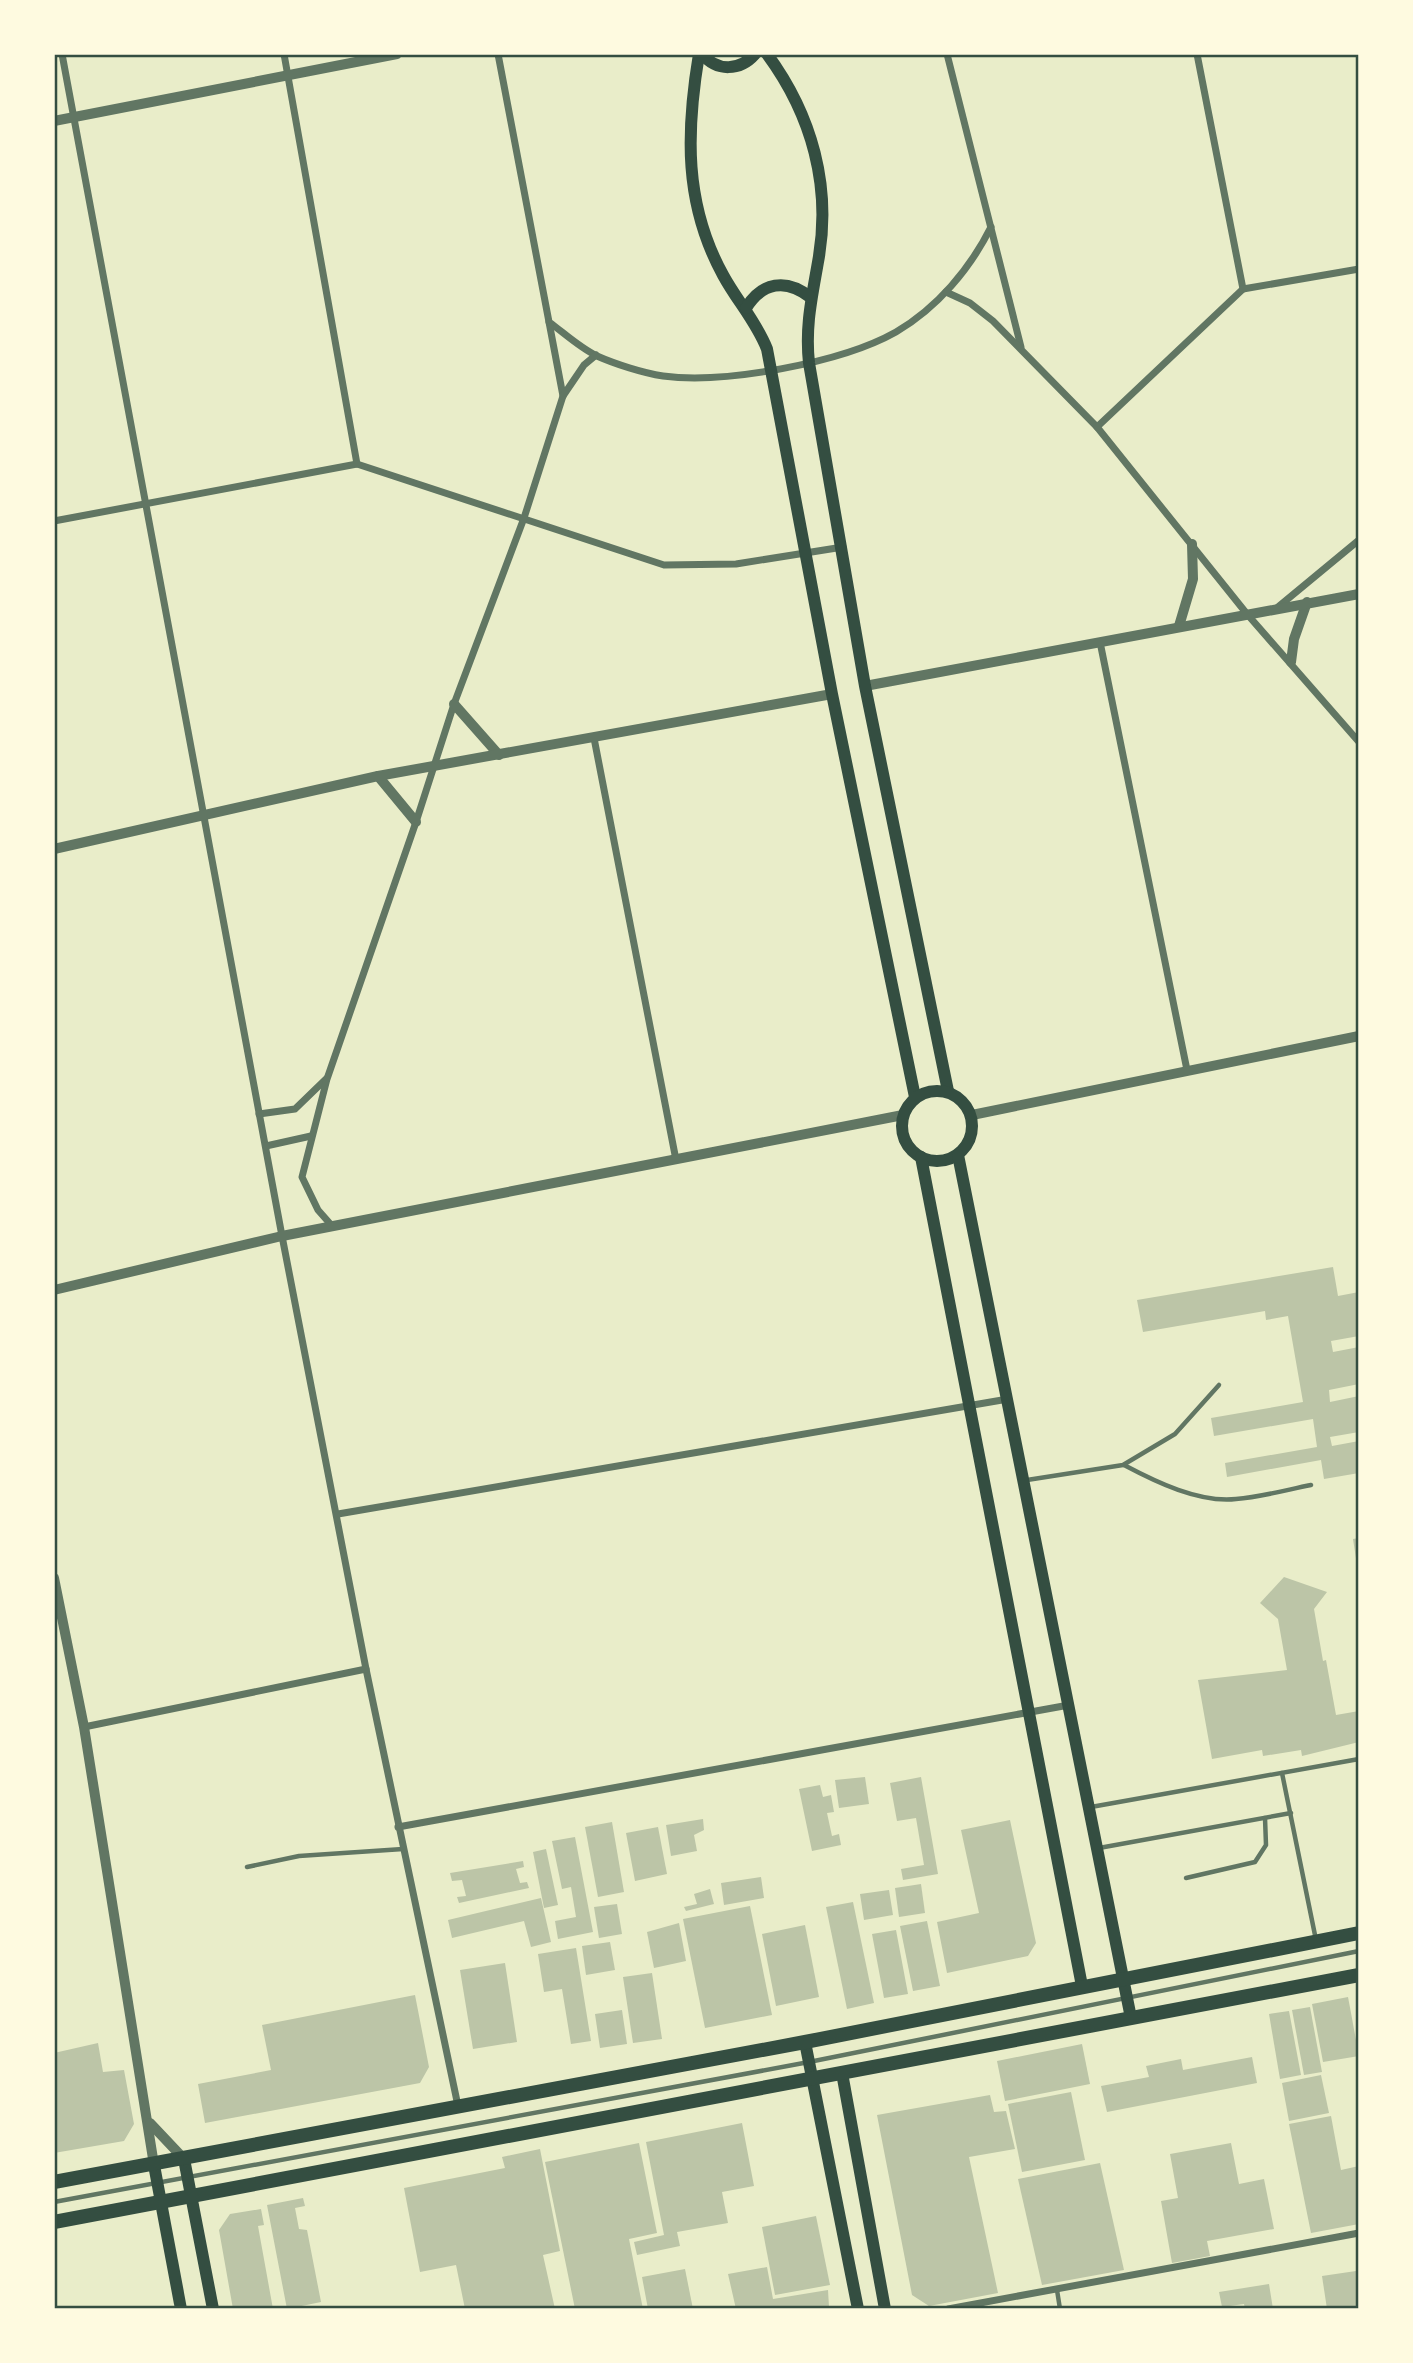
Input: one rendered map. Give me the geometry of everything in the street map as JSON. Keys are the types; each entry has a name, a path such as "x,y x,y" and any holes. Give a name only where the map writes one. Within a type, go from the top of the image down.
{"main road":[{"path":"755,54 744,64 732,68 719,67 701,54 689,133 693,193 709,249 758,326 772,369 832,694 915,1097"},
{"path":"767,54 803,118 819,168 823,228 806,330 809,363 865,686 948,1091"},
{"path":"746,308 753,297 775,285 800,289 810,297"},
{"path":"948,1091 967,1105 972,1115 971,1137 958,1155 940,1161 922,1157 913,1152 903,1136 903,1115 915,1097 925,1092 948,1091"},
{"path":"958,1155 1026,1480 1131,2018"},
{"path":"922,1157 944,1288 970,1406 1082,1986"},
{"path":"54,2182 805,2042 1359,1933"},
{"path":"54,2222 1359,1975"},
{"path":"805,2042 858,2309"},
{"path":"842,2073 886,2309"},
{"path":"184,2159 213,2309"},
{"path":"154,2165 181,2309"}],"street":[{"path":"62,54 148,502 202,814 282,1236 366,1669 458,2106"},
{"path":"284,54 357,464"},
{"path":"54,121 397,54"},
{"path":"498,54 563,396"},
{"path":"947,54 1021,348"},
{"path":"1197,54 1243,289"},
{"path":"549,322 596,355 661,376 708,378 809,363 896,332 946,292 967,269 991,227"},
{"path":"1097,427 1243,289 1359,268"},
{"path":"946,292 970,303 1021,348 1097,427 1247,614 1359,742"},
{"path":"332,1227 318,1210 302,1177 327,1079 454,704 524,518 563,396 584,365 596,355"},
{"path":"54,521 357,464 664,565 736,564 843,547"},
{"path":"1278,607 1359,540"},
{"path":"1179,626 1193,579 1192,544"},
{"path":"865,686 1307,601 1359,594"},
{"path":"1291,662 1294,639 1307,601"},
{"path":"1100,642 1187,1070"},
{"path":"54,849 378,776 832,694"},
{"path":"454,704 499,755"},
{"path":"594,738 677,1161"},
{"path":"378,776 416,822"},
{"path":"972,1115 1359,1036"},
{"path":"259,1114 295,1109 327,1079"},
{"path":"54,1290 282,1236 903,1115"},
{"path":"266,1146 311,1136"},
{"path":"338,1514 1008,1399"},
{"path":"54,1578 84,1727 150,2123 154,2165"},
{"path":"84,1727 366,1669"},
{"path":"398,1827 1070,1705"},
{"path":"150,2123 184,2159"},
{"path":"948,2309 1359,2233"}],"lane":[{"path":"1026,1480 1123,1465 1175,1434 1219,1385"},
{"path":"1123,1465 1150,1479 1216,1499 1235,1500 1311,1485"},
{"path":"1091,1807 1359,1759"},
{"path":"1282,1773 1316,1941"},
{"path":"1099,1848 1291,1813"},
{"path":"1186,1878 1255,1862 1266,1845 1265,1818"},
{"path":"247,1867 299,1856 403,1849"},
{"path":"54,2202 808,2062 1359,1951"},
{"path":"1056,2289 1060,2309"}],"building":[{"path":"1333,1267 1338,1296 1359,1292 1359,1336 1331,1341 1333,1352 1359,1347 1359,1384 1329,1390 1330,1402 1359,1396 1359,1432 1330,1437 1332,1446 1359,1441 1359,1473 1324,1479 1321,1460 1227,1477 1225,1463 1317,1447 1313,1419 1214,1436 1211,1418 1303,1402 1288,1316 1266,1320 1265,1311 1143,1332 1137,1300"},
{"path":"1359,1538 1359,1565 1357,1565 1353,1539"},
{"path":"1284,1577 1327,1592 1314,1609 1323,1661 1326,1660 1336,1715 1359,1711 1359,1742 1302,1756 1301,1750 1263,1756 1262,1750 1212,1759 1198,1680 1287,1670 1278,1619 1260,1603"},
{"path":"865,1777 869,1804 839,1808 835,1780"},
{"path":"921,1777 938,1874 903,1880 901,1869 924,1865 916,1818 897,1821 890,1783"},
{"path":"820,1785 823,1797 831,1795 834,1812 827,1813 832,1836 839,1834 841,1845 812,1851 799,1789"},
{"path":"703,1819 704,1830 694,1835 697,1851 671,1856 666,1825"},
{"path":"1010,1820 1036,1943 1028,1956 947,1973 937,1922 979,1913 961,1830"},
{"path":"612,1822 624,1892 598,1897 585,1827"},
{"path":"658,1827 667,1874 635,1881 626,1833"},
{"path":"575,1837 593,1932 558,1939 555,1921 576,1917 571,1887 562,1889 552,1841"},
{"path":"546,1849 558,1905 544,1908 533,1852"},
{"path":"523,1861 524,1867 516,1869 520,1883 527,1882 529,1888 459,1903 457,1897 466,1896 462,1880 452,1881 450,1873"},
{"path":"761,1877 764,1898 724,1905 721,1883"},
{"path":"921,1884 925,1913 899,1917 895,1888"},
{"path":"710,1889 714,1904 686,1911 684,1907 697,1904 694,1894"},
{"path":"889,1890 893,1915 864,1920 860,1894"},
{"path":"541,1898 551,1942 531,1947 524,1921 452,1938 448,1920"},
{"path":"853,1902 874,2003 847,2009 826,1907"},
{"path":"617,1904 622,1934 599,1938 594,1907"},
{"path":"750,1906 772,2015 705,2028 683,1919"},
{"path":"927,1921 940,1986 913,1991 900,1926"},
{"path":"679,1923 686,1961 654,1968 647,1932"},
{"path":"805,1925 819,1997 776,2006 762,1934"},
{"path":"896,1930 908,1994 884,1998 872,1934"},
{"path":"610,1942 615,1970 586,1975 582,1946"},
{"path":"576,1948 591,2041 571,2044 562,1989 544,1992 538,1954"},
{"path":"505,1963 517,2042 473,2049 460,1970"},
{"path":"652,1973 662,2039 633,2043 623,1977"},
{"path":"415,1995 429,2067 420,2083 205,2123 198,2084 271,2070 262,2025"},
{"path":"1348,1997 1359,2056 1323,2062 1312,2004"},
{"path":"1310,2007 1322,2072 1304,2075 1292,2010"},
{"path":"622,2010 627,2044 600,2048 595,2014"},
{"path":"1289,2011 1301,2075 1280,2079 1269,2014"},
{"path":"98,2043 103,2072 124,2070 134,2124 124,2141 54,2153 54,2053"},
{"path":"1082,2044 1090,2084 1005,2101 997,2061"},
{"path":"1252,2057 1257,2083 1107,2112 1101,2086 1149,2077 1146,2066 1181,2059 1183,2070"},
{"path":"1321,2075 1329,2113 1289,2121 1282,2083"},
{"path":"1071,2092 1085,2160 1022,2172 1008,2104"},
{"path":"990,2095 994,2112 1006,2111 1015,2149 969,2157 998,2293 929,2306 912,2295 877,2115"},
{"path":"1331,2116 1341,2170 1359,2166 1359,2224 1311,2233 1289,2124"},
{"path":"742,2123 754,2186 722,2192 728,2223 677,2232 680,2246 637,2255 634,2242 664,2235 646,2142"},
{"path":"639,2143 657,2233 629,2239 643,2309 575,2309 545,2162"},
{"path":"1231,2143 1239,2184 1264,2179 1274,2229 1207,2241 1210,2256 1172,2263 1161,2201 1178,2198 1170,2154"},
{"path":"540,2149 560,2251 543,2255 555,2309 465,2309 456,2265 420,2272 404,2188 505,2168 502,2157"},
{"path":"1100,2163 1124,2270 1042,2285 1018,2179"},
{"path":"303,2198 305,2206 295,2208 299,2229 307,2230 321,2302 287,2309 267,2205"},
{"path":"261,2209 264,2225 258,2226 273,2309 233,2309 219,2230 230,2214"},
{"path":"816,2216 830,2285 775,2295 762,2227"},
{"path":"767,2267 773,2299 828,2290 829,2307 736,2309 728,2274"},
{"path":"685,2269 693,2309 648,2309 642,2277"},
{"path":"1356,2271 1359,2309 1327,2309 1322,2276"},
{"path":"1269,2284 1273,2309 1245,2309 1244,2304 1222,2307 1219,2292"}]}
